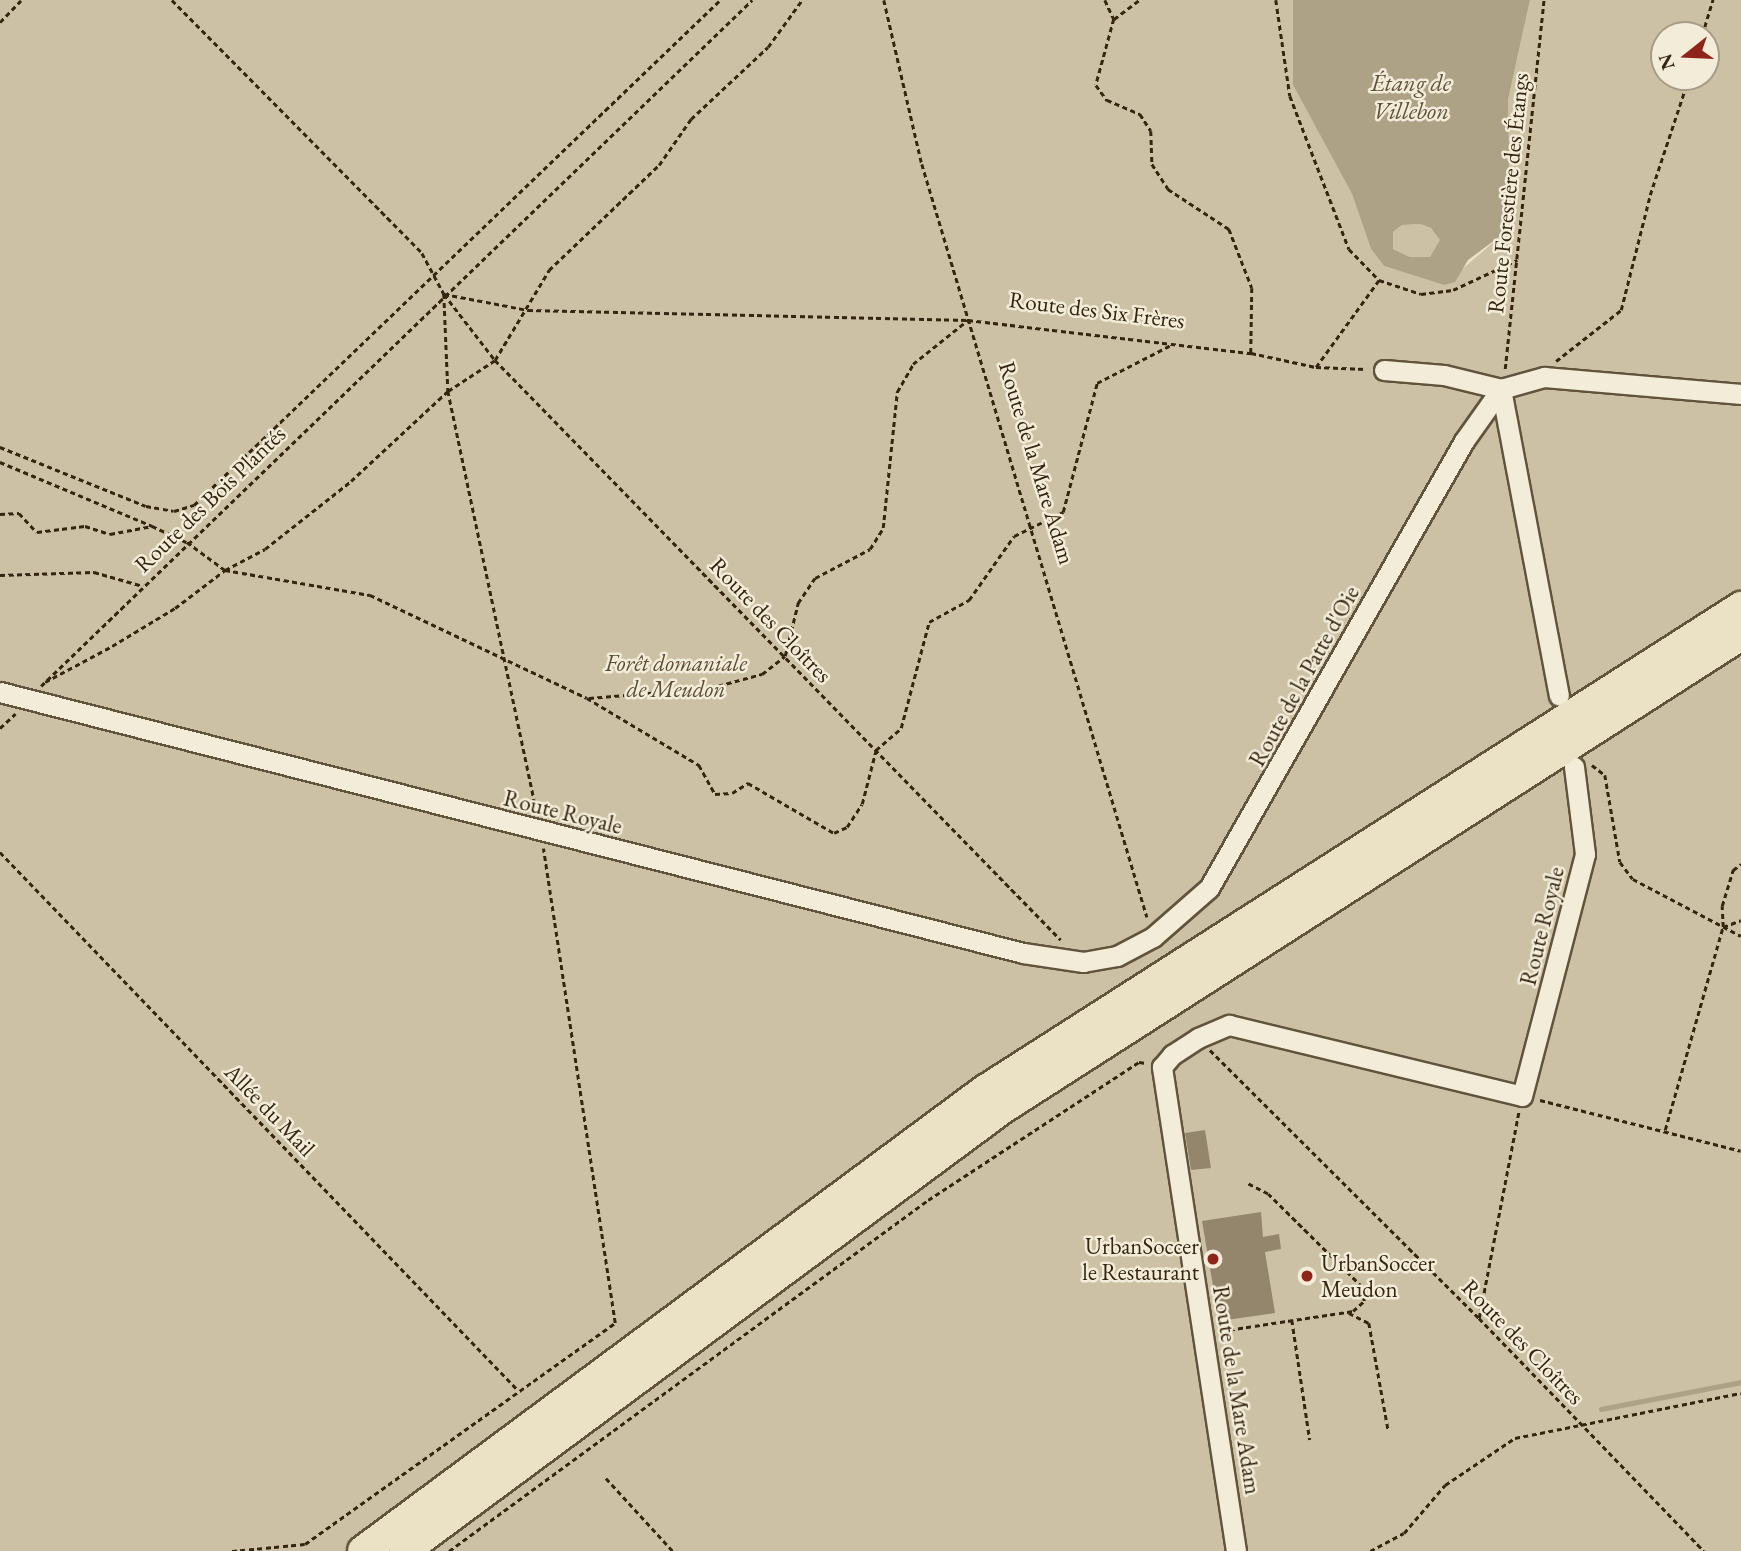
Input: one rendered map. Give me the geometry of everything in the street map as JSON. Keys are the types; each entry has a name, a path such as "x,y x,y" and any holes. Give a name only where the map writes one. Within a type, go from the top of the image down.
{"highway":[{"path":"1663,656 1707,611 1741,585"},
{"path":"363,1551 984,1091 1741,607"},
{"path":"404,1551 1003,1108 1741,635"}],"street":[{"path":"1384,370 1444,376 1501,389 1544,377 1741,394"},
{"path":"1501,389 1559,695"},
{"name":"Route de la Patte d'Oie","path":"1117,956 1153,937 1209,888 1464,441 1501,389"},
{"name":"Route Royale","path":"0,692 996,946 1083,962 1117,956"},
{"name":"Route Royale","path":"1522,1096 1585,854 1574,767"},
{"path":"1163,1067 1171,1055 1198,1038 1229,1025 1522,1096"},
{"name":"Route de la Mare Adam","path":"1163,1067 1236,1551"}],"path":[{"path":"0,22 21,0"},
{"name":"Route des Cloîtres","path":"172,0 422,253 444,294 495,360 1083,962"},
{"path":"0,447 146,506 174,511 194,505 434,278 720,0"},
{"name":"Route des Bois Plantés","path":"0,729 42,684 187,542 752,0"},
{"path":"42,684 175,608 225,570 265,549 351,481 448,391 495,360 528,310 549,270 632,194 691,119 768,47 802,0"},
{"name":"Route de la Mare Adam","path":"884,0 922,164 1153,937"},
{"path":"1105,0 1114,19"},
{"path":"1139,0 1114,19 1096,85 1107,100 1140,114 1151,131 1152,164 1168,189 1230,229 1252,288 1251,353"},
{"path":"1276,0 1290,96 1326,198 1349,249 1380,280 1421,293 1453,290 1517,260"},
{"name":"Route Forestière des Étangs","path":"1501,389 1544,0"},
{"path":"1706,21 1713,0"},
{"path":"1544,377 1549,367 1621,310 1650,195 1684,91"},
{"path":"1316,367 1380,280"},
{"name":"Route des Six Frères","path":"444,294 528,310 968,320 1251,353 1316,367 1384,370"},
{"path":"587,698 710,688 762,674 785,656 798,603 815,578 870,548 883,528 897,392 914,364 968,320"},
{"path":"0,462 187,542 225,570 370,595 587,698 699,765 715,794 732,793 748,783 834,833 847,827 862,804 876,750 901,728 929,622 969,600 1014,536 1033,530 1062,512 1097,383 1173,344"},
{"path":"0,514 19,513 37,532 85,526 110,534 152,526"},
{"path":"0,575 94,572 143,586"},
{"path":"1574,767 1592,765 1605,775 1620,862 1633,879 1741,936"},
{"name":"Allée du Mail","path":"0,852 517,1389"},
{"path":"1664,1130 1723,927 1722,906 1732,870 1741,864"},
{"path":"1723,927 1741,920"},
{"name":"Route des Cloîtres","path":"1198,1038 1479,1318 1703,1551"},
{"path":"449,1551 928,1200 1139,1062 1163,1067"},
{"path":"1479,1318 1522,1096 1741,1151"},
{"path":"1203,1334 1347,1312 1364,1301 1362,1287 1268,1194 1246,1183"},
{"path":"1347,1312 1369,1323 1388,1429"},
{"path":"1293,1320 1310,1440"},
{"path":"232,1551 305,1544 517,1389 615,1322"},
{"path":"1370,1551 1404,1533 1445,1485 1515,1438 1741,1393"},
{"path":"606,1478 673,1551"}],"green space":[{"name":"Forêt domaniale de Meudon","path":"0,0 1293,0 1293,85 1352,194 1371,249 1384,266 1444,285 1503,234 1510,207 1508,100 1530,0 1741,0 1741,1551 0,1551"},
{"path":"1420,224 1431,228 1441,241 1430,257 1410,257 1393,249 1393,232 1402,225"}],"water":[{"name":"Étang de Villebon","path":"1293,0 1530,0 1508,100 1510,207 1503,234 1468,260 1455,282 1444,285 1384,266 1371,249 1352,194 1293,85","holes":["1420,224 1431,228 1440,240 1430,257 1410,257 1393,249 1393,232 1402,225"]}],"building":[{"path":"1205,1130 1211,1168 1191,1170 1185,1133"},
{"path":"1261,1212 1263,1237 1279,1234 1281,1249 1265,1252 1275,1313 1219,1321 1202,1221"}],"waterway":[{"path":"1601,1409 1741,1382"}],"place":[{"name":"UrbanSoccer le Restaurant","path":"1213,1259"},
{"name":"UrbanSoccer Meudon","path":"1307,1276"}]}
